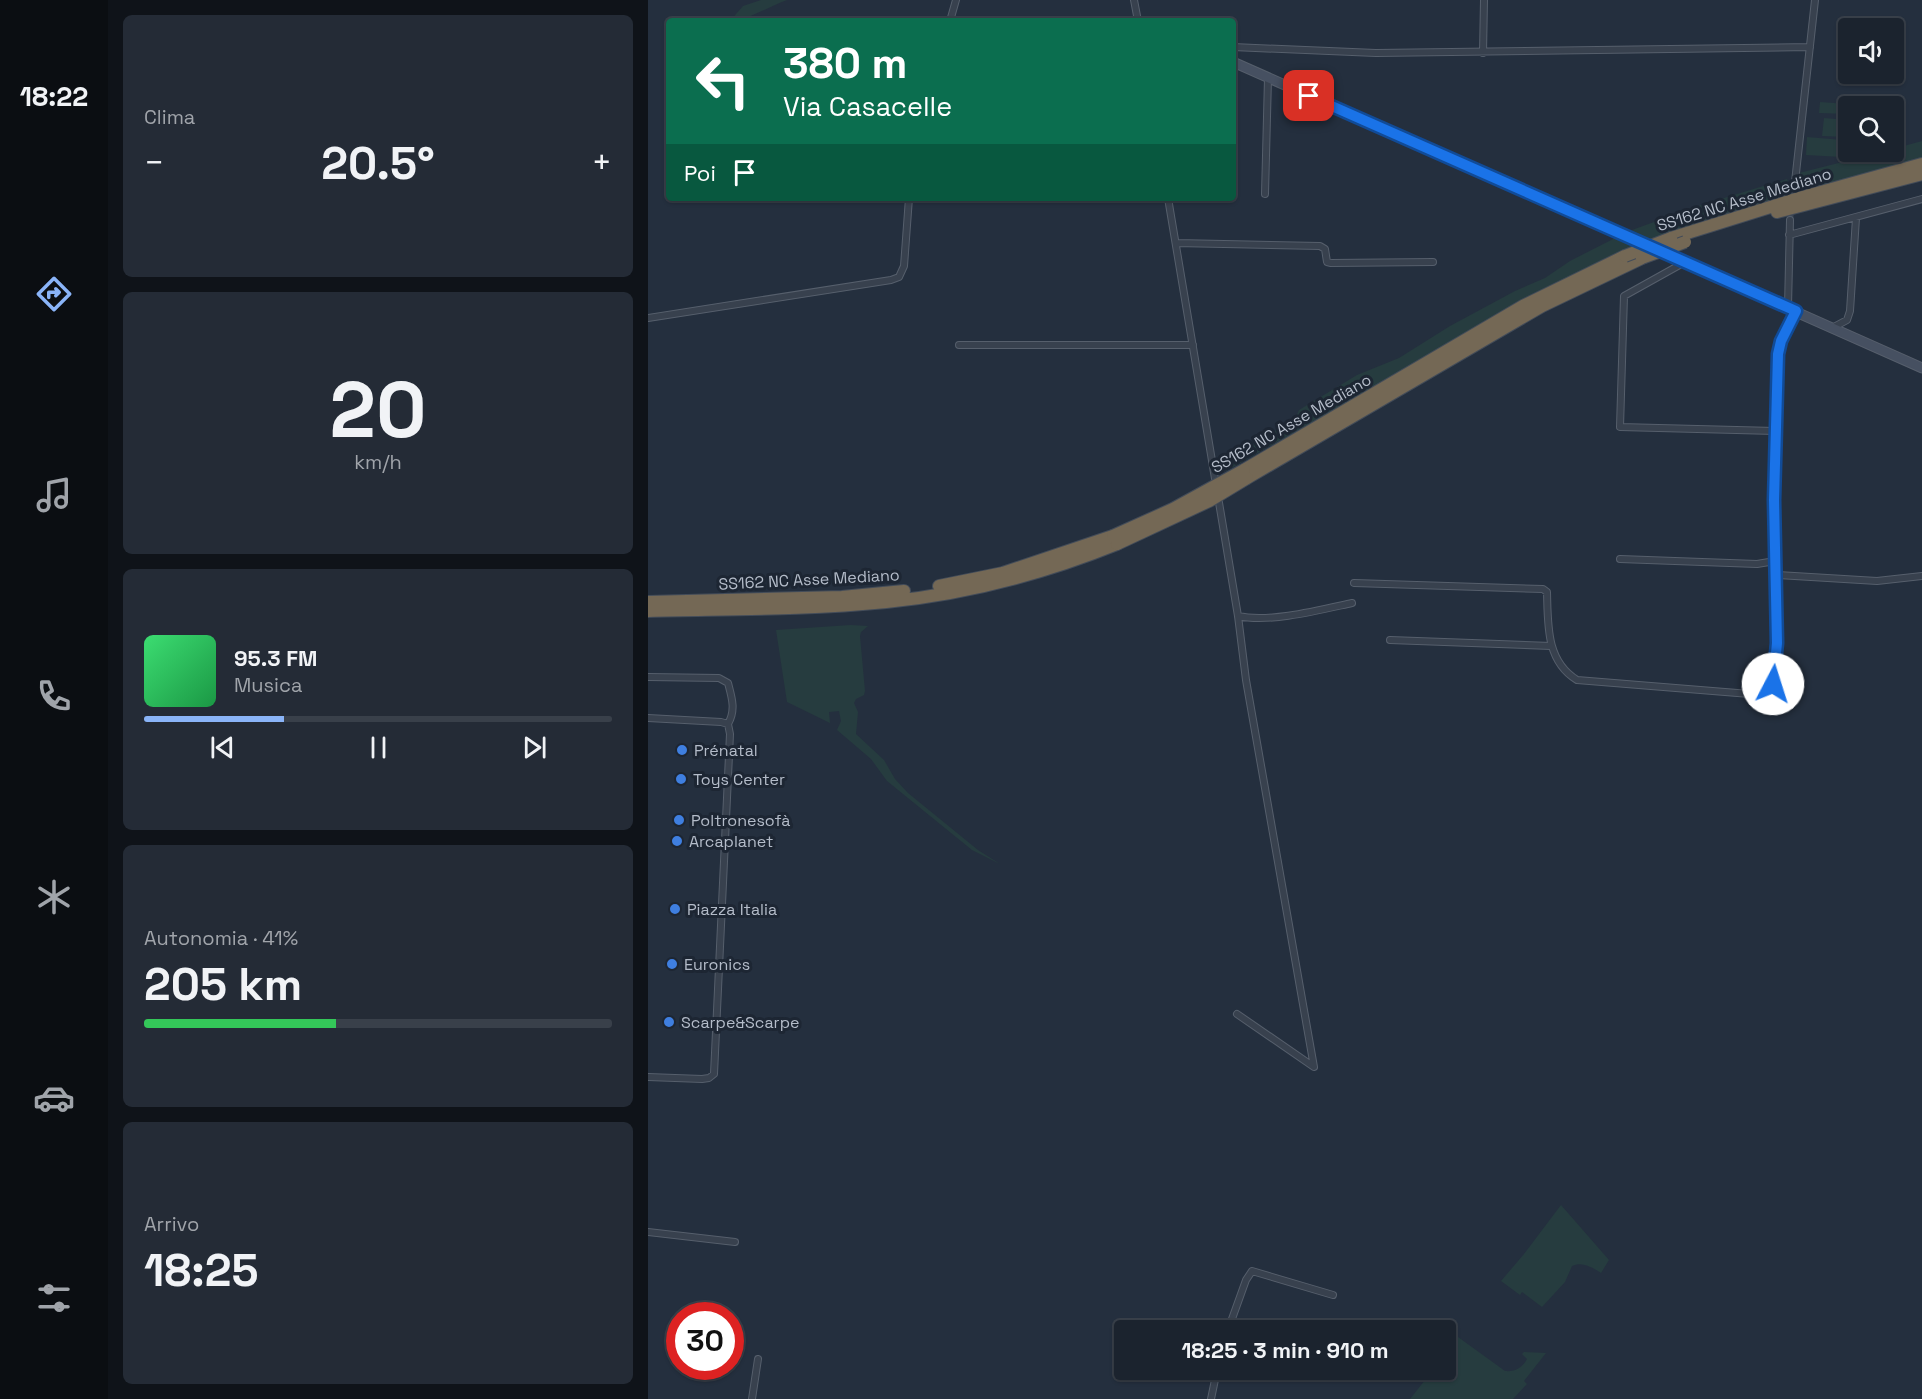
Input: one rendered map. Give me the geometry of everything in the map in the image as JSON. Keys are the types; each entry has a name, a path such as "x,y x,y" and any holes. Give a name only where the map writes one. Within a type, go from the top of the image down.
{"highway":[{"name":"SS162 NC Asse Mediano","path":"1246,474 1522,306 1625,256 1671,237 1798,198 1922,164"},
{"name":"SS162 NC Asse Mediano","path":"648,611 672,606 775,603 891,593 1000,578 1115,540 1173,508 1246,474 1542,306 1642,258 1773,213 1922,174"},
{"name":"SS162 NC Asse Mediano","path":"648,602 672,606"}],"street":[{"path":"951,18 956,0"},
{"path":"1134,0 1137,18"},
{"path":"1483,53 1484,0"},
{"path":"1795,182 1815,0"},
{"path":"1236,47 1376,53 1483,53 1810,47"},
{"path":"1236,63 1922,368"},
{"path":"1265,194 1268,78"},
{"path":"1789,235 1922,199"},
{"path":"648,318 899,277 904,266 909,201"},
{"path":"1169,201 1238,616 1250,703 1314,1067 1237,1014"},
{"path":"1831,328 1846,320 1850,311 1856,218"},
{"path":"1354,583 1545,590 1551,646 1561,667 1577,681 1762,695 1770,693 1777,643 1774,432 1778,354 1792,309 1790,220"},
{"path":"1176,243 1320,246 1325,248 1327,262 1331,263 1433,262"},
{"path":"1685,262 1624,296 1620,427 1774,432"},
{"path":"959,345 1193,345"},
{"path":"1620,559 1757,564 1775,561"},
{"path":"1777,575 1877,580 1922,576"},
{"path":"1238,616 1246,618 1280,616 1352,603"},
{"path":"1390,640 1551,646"},
{"path":"648,677 719,678 728,683 734,707 733,716 728,724 730,734 714,1074 702,1079 648,1077"},
{"path":"648,718 728,724"},
{"path":"648,1232 735,1242"},
{"path":"1232,1320 1252,1270 1333,1295"},
{"path":"752,1399 758,1359"},
{"path":"1211,1399 1215,1380"}],"green space":[{"path":"761,0 787,0 751,16 733,18 743,6"},
{"path":"1820,102 1838,103 1838,114 1819,113"},
{"path":"1824,118 1838,119 1838,137 1822,136"},
{"path":"1807,137 1838,140 1838,157 1806,155"},
{"path":"1922,141 1922,160 1743,209 1647,241 1635,236 1632,230 1701,205 1787,179 1790,186 1798,184 1799,173 1842,162 1904,162 1904,146"},
{"path":"1619,236 1634,245 1536,294 1226,471 1226,462 1232,456 1295,419 1299,410 1357,375 1399,358 1450,326 1515,291 1545,278 1570,261"},
{"path":"868,626 860,636 865,691 864,695 856,699 854,703 858,712 856,734 884,760 895,779 908,793 978,850 1000,864 972,850 887,781 871,759 837,730 841,721 839,711 829,712 830,723 787,702 776,630"},
{"path":"1561,1205 1609,1260 1601,1273 1583,1264 1572,1266 1565,1282 1542,1307 1522,1292 1520,1295 1501,1281"},
{"path":"1458,1337 1505,1371 1518,1369 1523,1365 1527,1359 1522,1354 1524,1352 1546,1353 1524,1381 1527,1384 1513,1399 1410,1399 1425,1380 1456,1380 1456,1340"}],"tunnel":[{"path":"1790,220 1795,182"}],"place":[{"name":"Prénatal","path":"682,750"},
{"name":"Toys Center","path":"681,779"},
{"name":"Poltronesofà","path":"679,820"},
{"name":"Arcaplanet","path":"677,841"},
{"name":"Piazza Italia","path":"675,909"},
{"name":"Euronics","path":"672,964"},
{"name":"Scarpe&Scarpe","path":"669,1022"}],"route":[{"path":"1309,96 1796,311 1781,341 1778,354 1774,432 1777,643 1773,684"}]}
